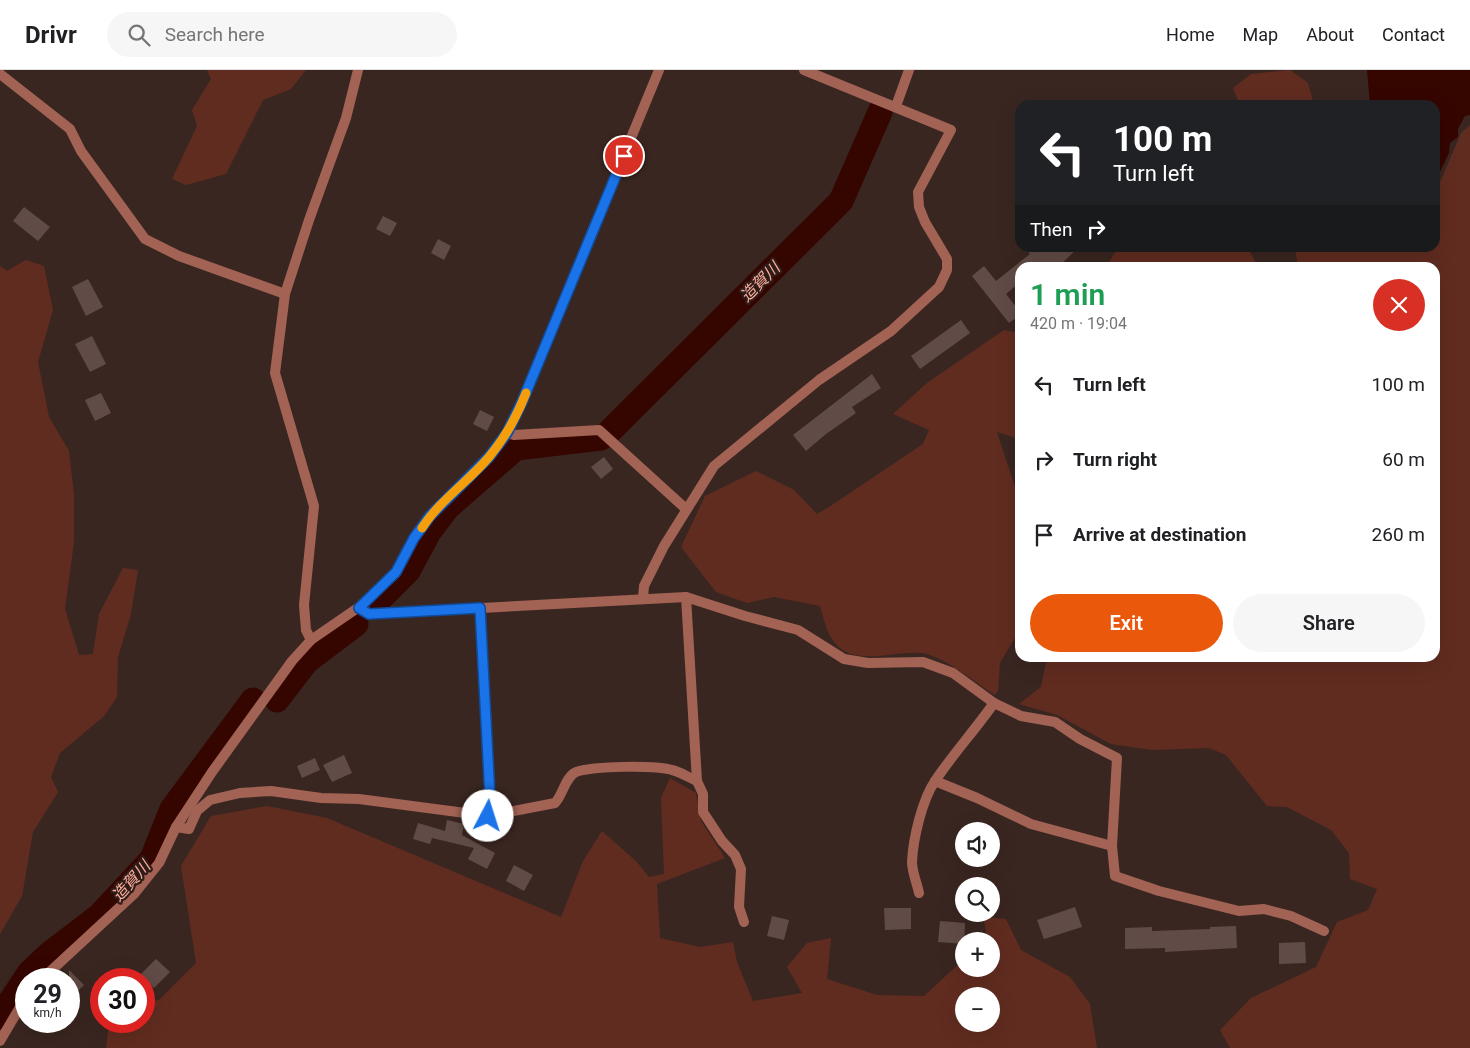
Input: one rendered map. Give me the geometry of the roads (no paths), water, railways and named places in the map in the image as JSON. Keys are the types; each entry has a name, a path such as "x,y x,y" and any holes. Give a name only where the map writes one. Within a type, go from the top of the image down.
{"street":[{"path":"311,640 306,630 304,605 314,506 275,373 285,294 309,220 346,118 358,70"},
{"path":"54,968 135,893 159,863 176,827 212,772 292,661 311,640 359,608 396,572 414,538 430,516 489,457 507,433 522,402 659,70"},
{"path":"643,598 644,586 686,509 714,466 819,380 891,331 939,287 947,270 947,259 919,207 918,192 951,130 896,106 878,102 804,70"},
{"path":"896,106 909,70"},
{"path":"0,74 70,129 81,152 145,239 179,256 285,294"},
{"path":"507,433 514,436 599,430 686,509"},
{"path":"359,608 369,614 686,597 745,616 798,630 844,659 868,663 923,662 953,673 994,703 1021,716 1054,722 1080,740 1117,758 1112,846 1115,876 1159,891 1239,911 1264,909 1273,911 1291,916 1324,932"},
{"path":"686,597 697,781 703,794 703,812 722,841 735,855 740,869 739,907 744,922"},
{"path":"480,608 490,797 488,816"},
{"path":"919,892 912,863 920,818 935,781 994,703"},
{"path":"176,827 189,829 197,811 210,800 240,793 271,791 321,798 359,799 488,816 555,803 562,797 568,778 576,772 620,767 653,767 673,770 697,781"},
{"path":"935,781 978,798 1031,824 1112,846"},
{"path":"0,1041 15,1016"}],"waterway":[{"name":"造賀川","path":"610,431 841,201 880,112"},
{"name":"造賀川","path":"373,606 408,571 429,532 448,507 516,448 601,438"},
{"name":"造賀川","path":"277,700 307,661 356,624"},
{"name":"造賀川","path":"0,1017 30,972 48,955 99,916 152,859 172,809 253,700"}]}
